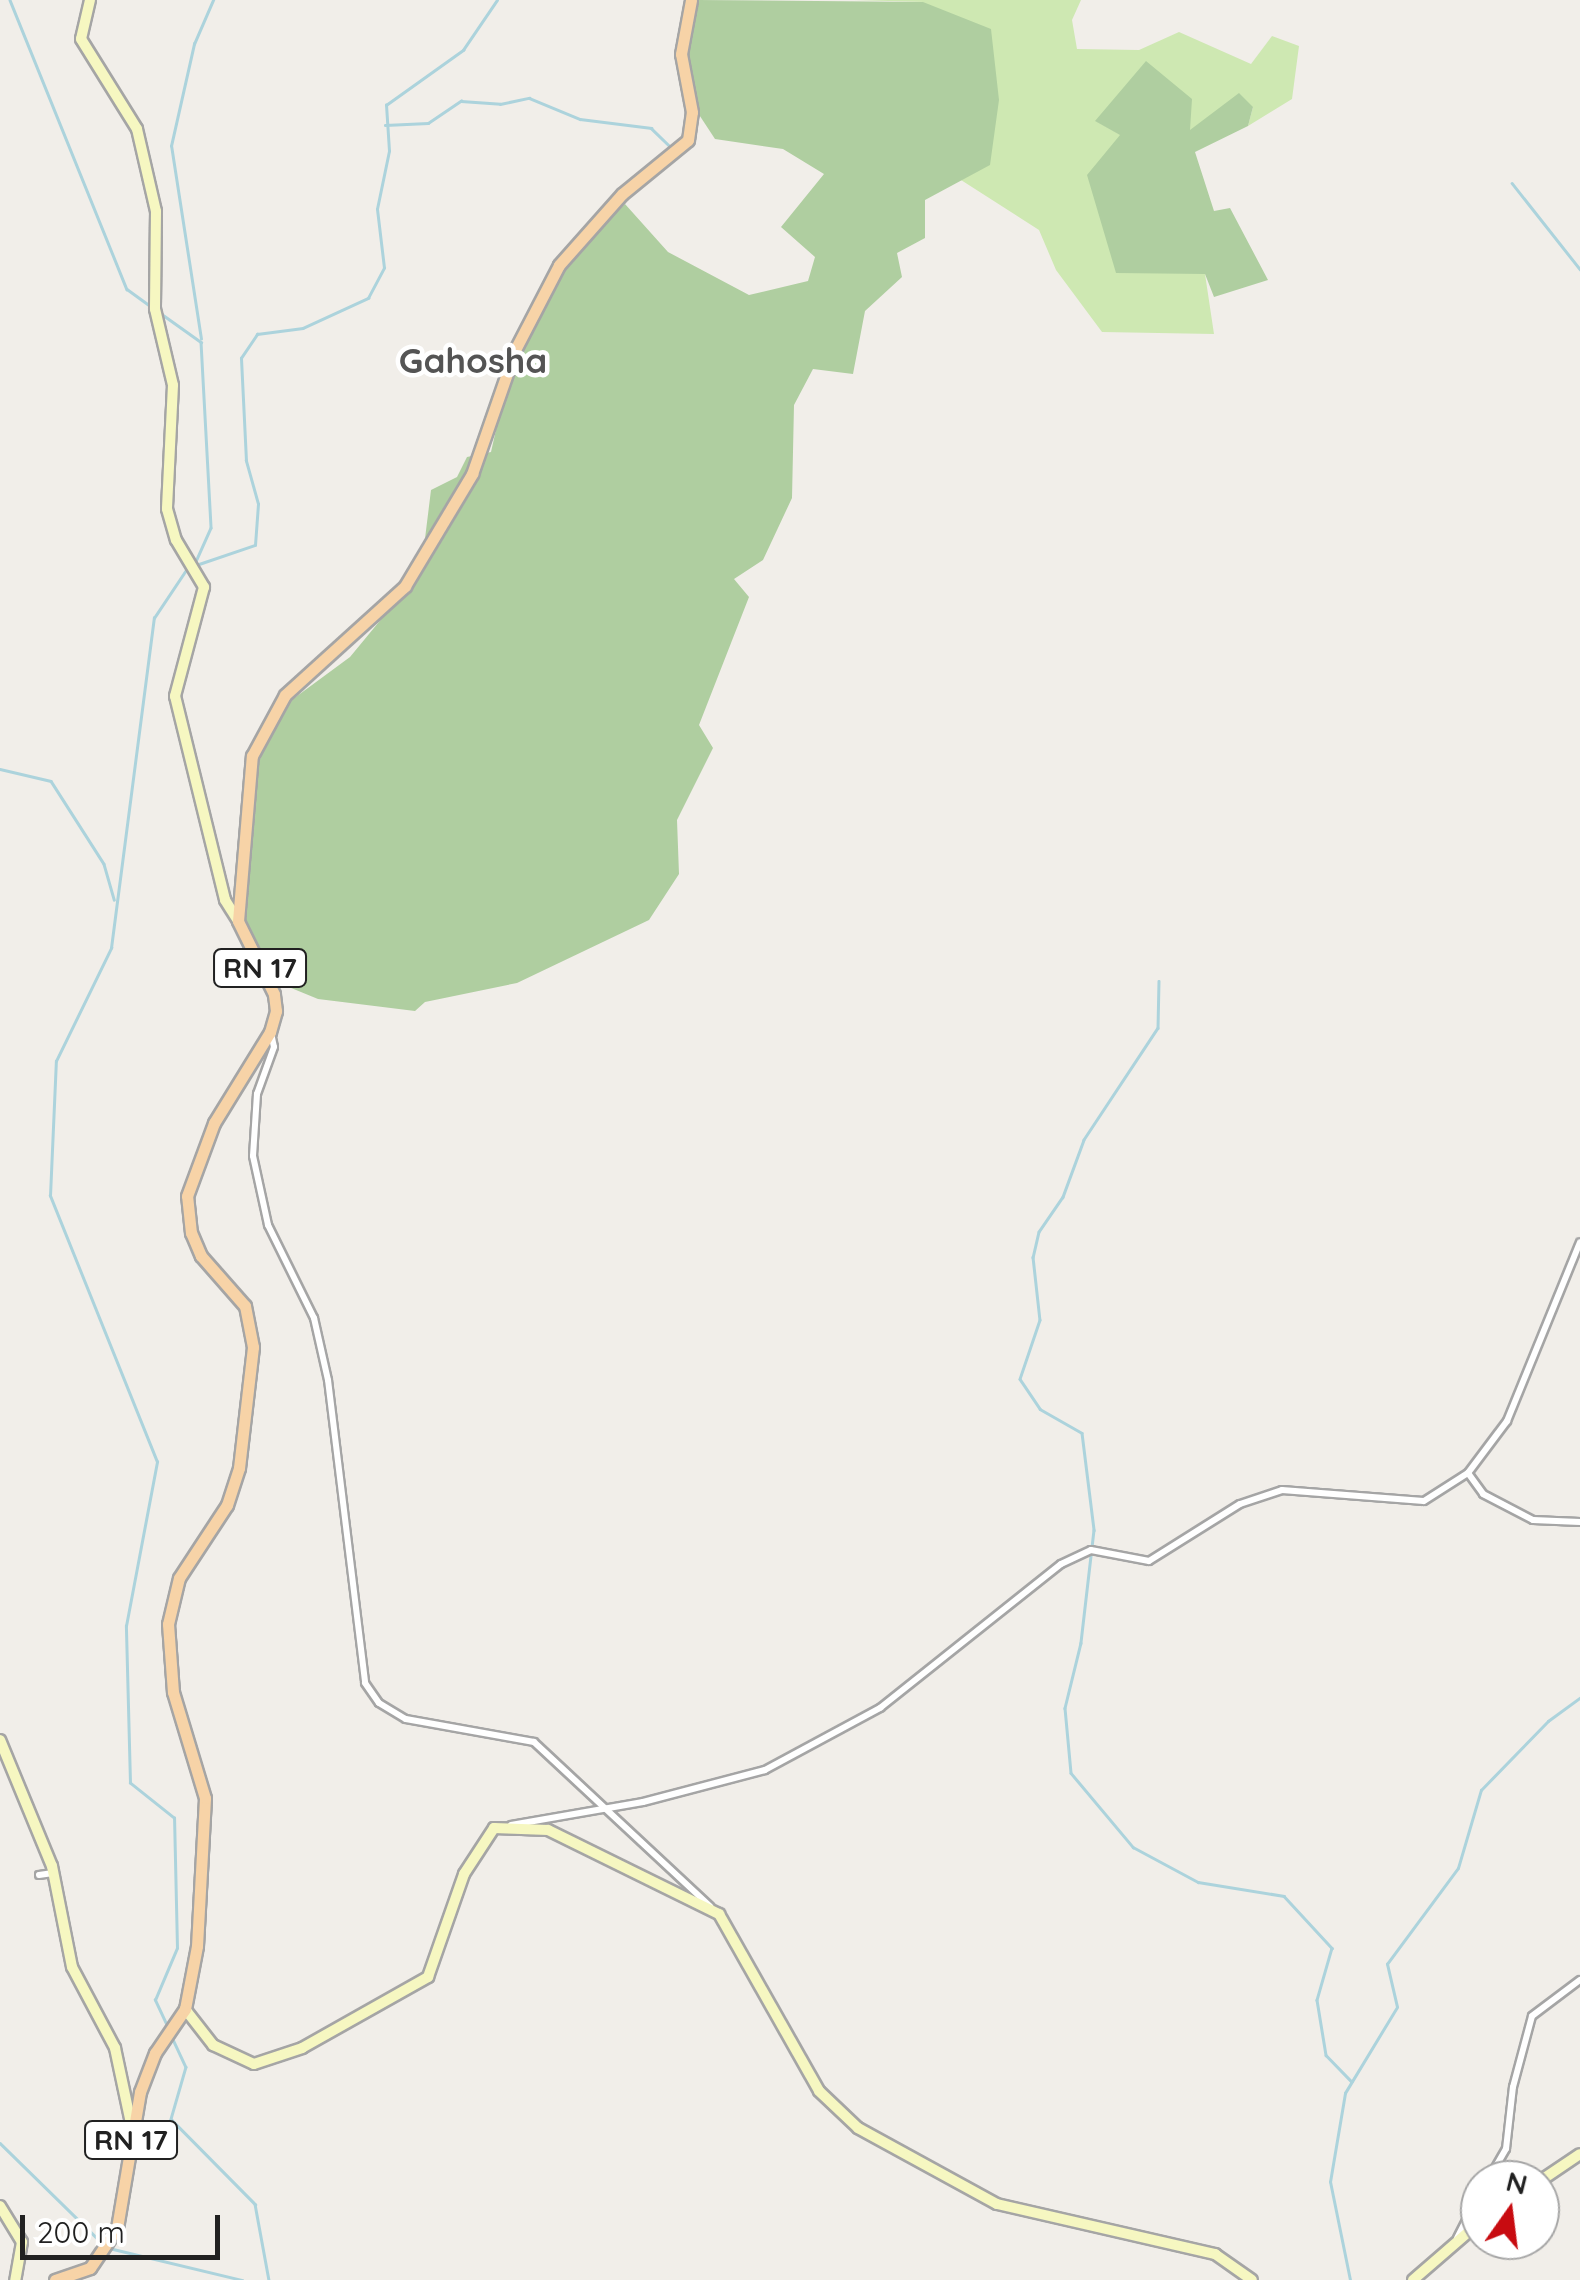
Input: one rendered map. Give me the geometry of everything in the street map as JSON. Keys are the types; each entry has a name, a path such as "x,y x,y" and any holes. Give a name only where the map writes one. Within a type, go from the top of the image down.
{"main road":[{"name":"RN 17","path":"55,2280 78,2275 109,2244 124,2205 132,2128 145,2073 185,2009 206,1817 173,1692 168,1624 179,1578 227,1505 239,1468 253,1347 245,1306 201,1256 191,1234 188,1196 214,1123 270,1032 274,994 238,922 252,756 268,718 405,586 472,474 516,348 559,265 622,194 688,140 692,112 681,54 691,0"}],"street":[{"path":"90,0 81,39 136,129 156,212 155,309 173,385 167,509 204,594 175,696 220,881 238,922"},
{"path":"270,1032 274,1047 257,1094 253,1156 268,1225 314,1318 328,1380 365,1683 379,1703 406,1720 490,1729 534,1742 731,1928 819,2091 858,2128 997,2204 1216,2254 1252,2280"},
{"path":"185,2009 213,2045 254,2064 302,2048 412,1988 440,1956 480,1843 494,1828 765,1770 825,1741 940,1666 1061,1564 1091,1550 1149,1562 1240,1504 1282,1490 1424,1501 1468,1473 1507,1421 1580,1242"},
{"path":"1468,1473 1484,1494 1533,1520 1580,1522"},
{"path":"0,1740 19,1796 53,1873 72,1968 115,2048 132,2128"},
{"path":"511,1824 562,1834 713,1909"},
{"path":"39,1875 53,1873"},
{"path":"72,1968 86,1965"},
{"path":"1500,2160 1506,2149 1513,2087 1532,2016 1580,1980"},
{"path":"0,2206 22,2242 15,2280"},
{"path":"1414,2280 1460,2234"}],"green space":[{"path":"698,0 923,2 991,29 999,100 990,165 925,200 925,238 897,253 902,277 865,311 853,374 813,369 794,405 792,498 763,560 734,579 749,597 699,725 713,748 677,820 679,874 649,920 517,983 425,1002 415,1011 318,999 279,983 251,947 243,917 257,769 268,734 293,699 350,657 421,571 431,490 457,477 467,457 491,452 511,363 572,256 625,204 668,252 749,295 808,281 815,257 781,227 824,174 783,149 715,139 694,107 684,43"},
{"path":"854,0 1081,0 1072,20 1077,49 1139,50 1179,32 1251,64 1272,36 1299,46 1292,99 1248,126 1253,107 1189,131 1096,121 1121,135 1205,274 1214,334 1102,332 1056,270 1039,230 961,180 990,164 923,2"},
{"path":"1146,61 1192,99 1190,130 1239,93 1253,107 1248,126 1195,152 1214,211 1230,208 1268,280 1214,297 1205,274 1116,273 1087,175 1120,135 1095,121"}],"waterway":[{"path":"10,0 127,289 152,307"},
{"path":"201,339 171,146 194,44 213,0"},
{"path":"196,565 255,545 258,504 246,461 241,358 257,334 303,328 368,298 384,268 377,209 389,151 386,105 463,50 497,0"},
{"path":"385,125 428,123 461,101 500,104 529,98 580,119 651,128 671,147"},
{"path":"1512,183 1580,269"},
{"path":"159,312 201,342 211,528 195,564"},
{"path":"168,2028 155,2000 177,1948 174,1818 130,1783 126,1626 157,1462 50,1196 56,1061 111,948 154,618 188,567"},
{"path":"0,769 51,781 104,864 114,900"},
{"path":"1159,981 1158,1028 1084,1140 1063,1197 1039,1232 1033,1257 1040,1320 1020,1379 1040,1409 1082,1433 1094,1530 1081,1643 1065,1708 1071,1773 1133,1847 1198,1882 1284,1896 1332,1948 1317,2000 1326,2055 1352,2082"},
{"path":"1350,2280 1330,2182 1345,2093 1397,2007 1387,1964 1458,1868 1481,1790 1548,1721 1580,1698"},
{"path":"171,2035 186,2067 171,2119 255,2204 269,2280"},
{"path":"0,2143 102,2243"},
{"path":"109,2248 242,2280"}],"district":[{"name":"Gahosha","path":"473,360"}]}
